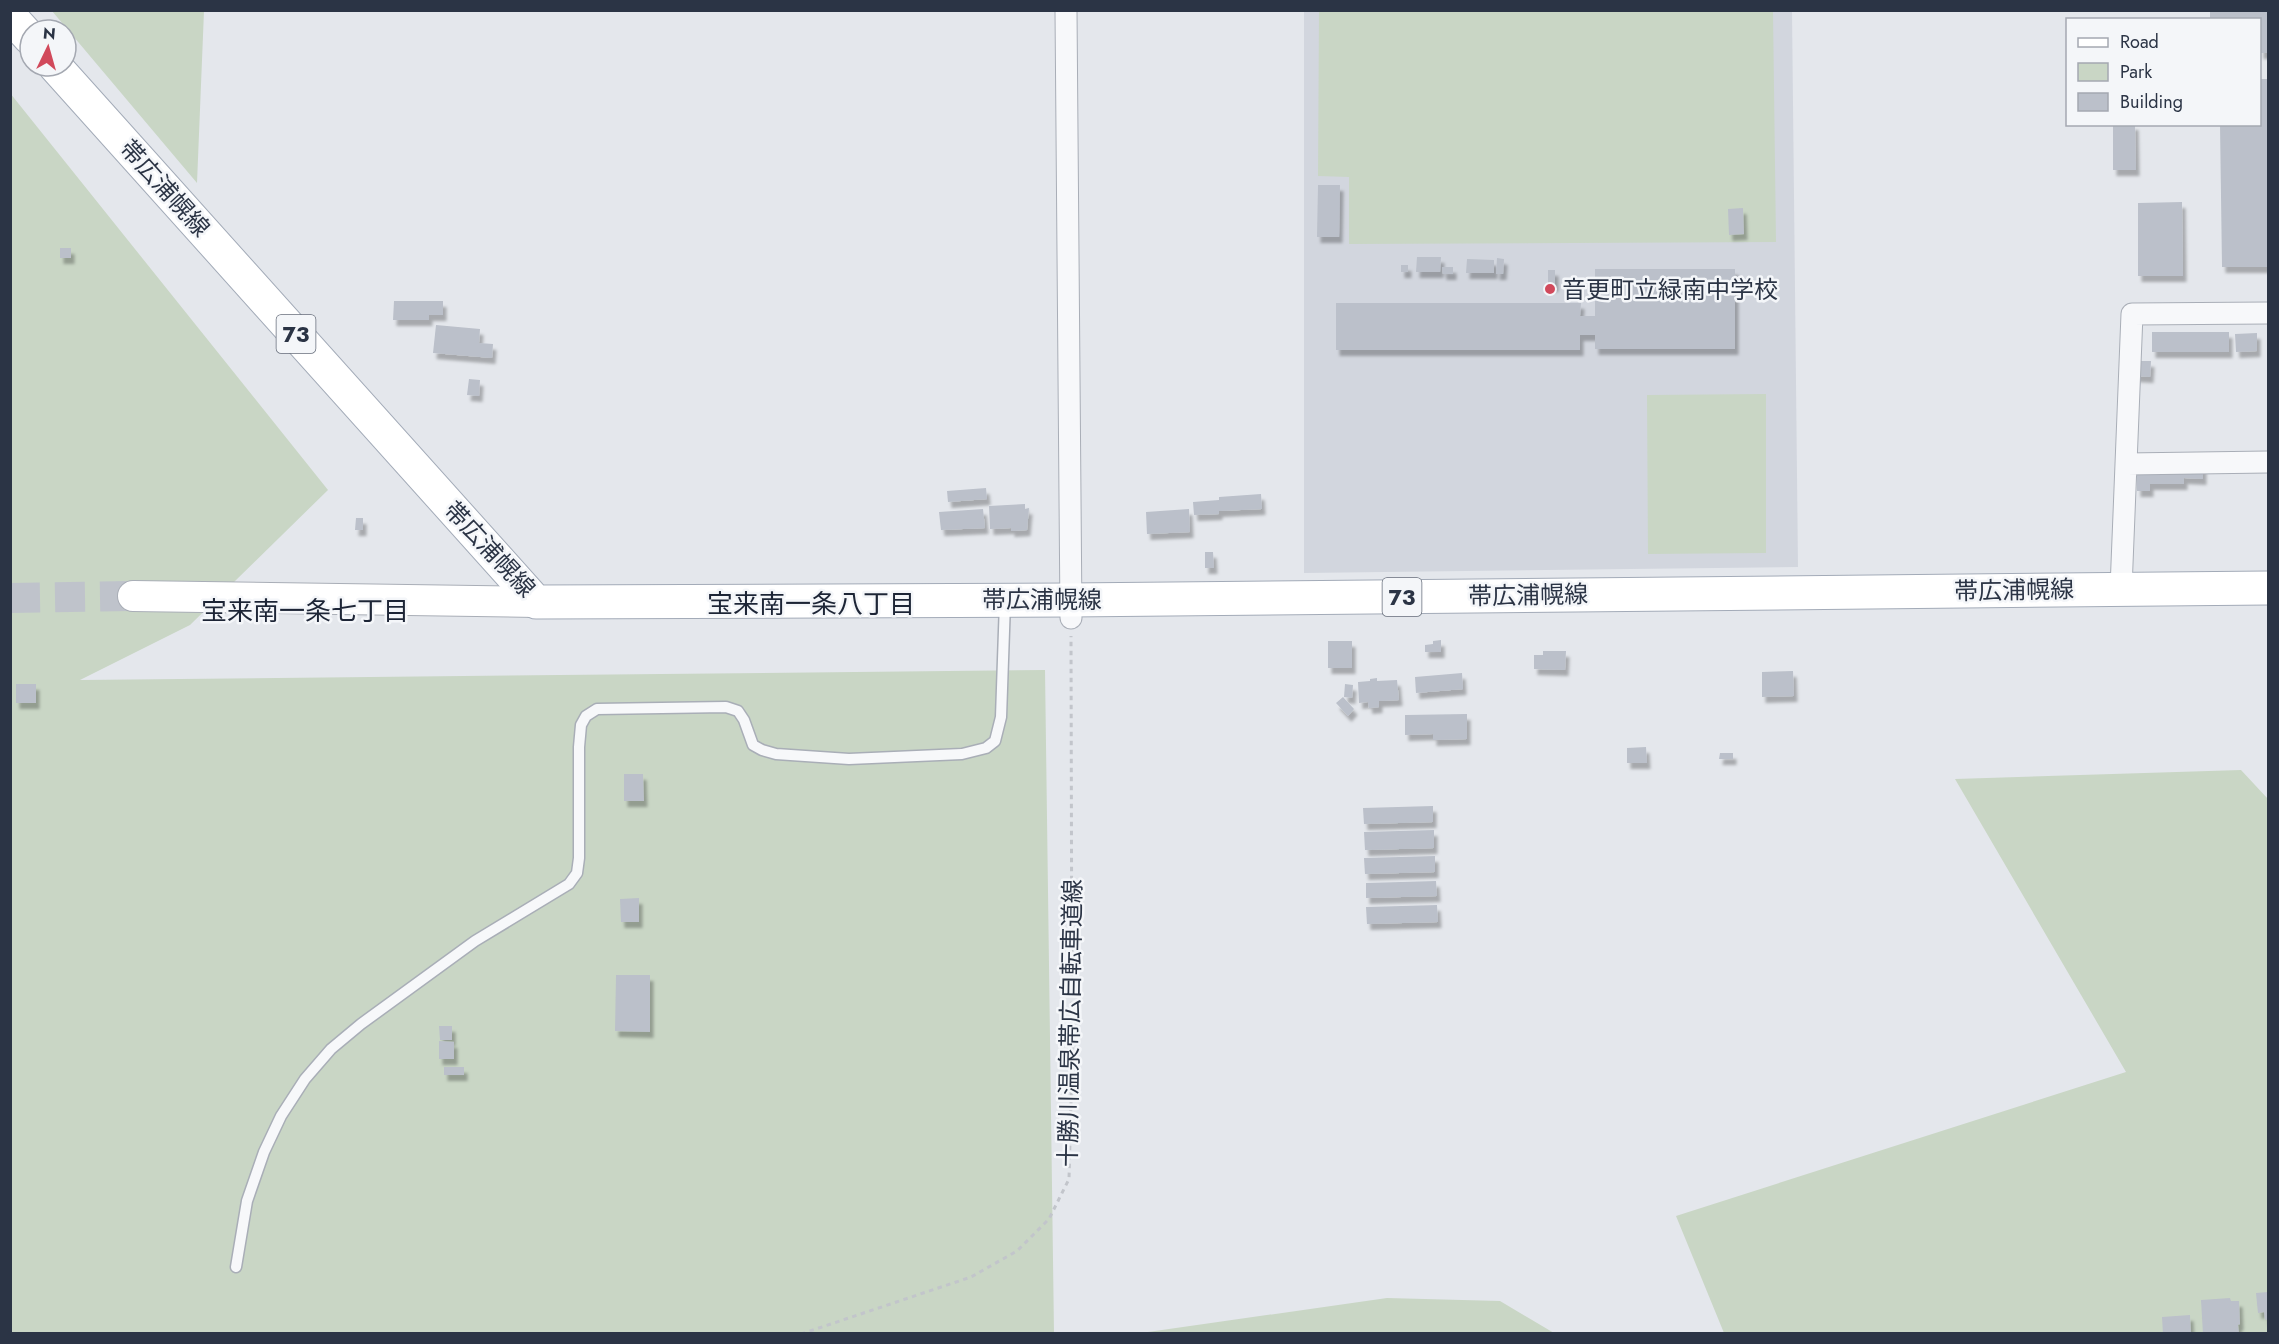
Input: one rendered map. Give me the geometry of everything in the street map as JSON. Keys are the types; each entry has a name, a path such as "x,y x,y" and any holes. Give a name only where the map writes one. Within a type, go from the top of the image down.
{"main road":[{"name":"帯広浦幌線","path":"66,78 536,602 1005,599 1071,609 2268,588"},
{"path":"134,596 536,602"}],"street":[{"path":"1066,10 1071,609"},
{"path":"2121,589 2132,314 2268,313"},
{"path":"2127,464 2268,462"}],"lane":[{"path":"236,1267 247,1202 264,1152 287,1107 305,1079 330,1049 475,941 569,884 578,873 579,747 581,725 586,716 597,709 726,707 738,711 744,720 753,745 776,754 849,759 962,754 986,748 995,741 1001,717 1005,599"}],"path":[{"name":"十勝川温泉帯広自転車道線","path":"801,1334 970,1277 1017,1251 1049,1219 1069,1179 1072,1063 1071,609"}],"shaded area":[{"name":"音更町立緑南中学校","path":"1304,11 1792,11 1798,567 1304,573"}],"green space":[{"path":"52,11 204,11 197,183 78,42 78,18 58,18"},
{"path":"1319,11 1773,11 1776,242 1349,244 1349,177 1318,176"},
{"path":"10,93 328,490 190,625 80,680 1045,670 1054,1333 11,1333"},
{"path":"1766,394 1766,553 1648,554 1647,395"},
{"path":"2241,770 2268,799 2268,1333 1724,1333 1676,1216 2126,1072 1955,779"},
{"path":"1387,1298 1500,1301 1554,1333 1141,1333"}],"building":[{"path":"2210,10 2268,10 2268,53 2261,53 2261,18 2210,18"},
{"path":"2261,79 2268,79 2268,267 2222,267 2220,126 2261,126"},
{"path":"2113,126 2135,126 2136,170 2113,170"},
{"path":"1318,185 1340,185 1339,237 1317,237"},
{"path":"2182,202 2183,276 2138,276 2138,203"},
{"path":"1743,208 1744,234 1729,235 1728,209"},
{"path":"60,248 71,248 71,258 60,258"},
{"path":"1417,257 1441,257 1440,272 1416,272"},
{"path":"1497,258 1504,259 1503,274 1496,274"},
{"path":"1467,259 1494,260 1494,273 1466,273"},
{"path":"1401,265 1408,265 1408,272 1401,272"},
{"path":"1442,267 1453,267 1453,274 1443,274"},
{"path":"1595,269 1735,269 1735,349 1595,349 1595,335 1580,335 1580,350 1336,350 1336,303 1581,303 1580,316 1595,316"},
{"path":"1548,270 1555,270 1555,286 1548,286"},
{"path":"394,301 443,301 443,315 429,315 429,320 393,320"},
{"path":"436,325 480,329 479,343 493,344 492,358 433,353"},
{"path":"2152,332 2229,332 2229,352 2152,352"},
{"path":"2257,333 2257,351 2236,352 2235,334"},
{"path":"2134,361 2151,361 2150,377 2134,376"},
{"path":"469,379 480,380 479,396 467,395"},
{"path":"2203,465 2203,479 2184,478 2184,484 2150,484 2150,491 2137,491 2137,469"},
{"path":"986,488 987,499 948,502 947,491"},
{"path":"1261,494 1262,509 1194,515 1193,502 1219,500 1219,497"},
{"path":"1025,504 1025,509 1029,508 1027,530 990,529 989,506"},
{"path":"983,509 985,528 941,530 939,512"},
{"path":"1189,509 1190,532 1147,534 1146,512"},
{"path":"356,518 363,518 363,530 355,530"},
{"path":"1205,552 1213,552 1214,568 1205,568"},
{"path":"1441,640 1441,652 1425,652 1425,645"},
{"path":"1328,641 1352,641 1352,668 1328,668"},
{"path":"1543,651 1566,651 1565,670 1534,669 1534,655 1543,655"},
{"path":"1793,671 1794,696 1762,697 1762,672"},
{"path":"1462,673 1463,689 1416,693 1415,677"},
{"path":"1377,678 1377,681 1397,680 1399,700 1379,701 1379,707 1369,708 1368,702 1359,703 1358,682"},
{"path":"16,684 36,684 36,703 16,703"},
{"path":"1345,684 1353,685 1352,698 1344,697"},
{"path":"1343,697 1354,709 1348,716 1336,703"},
{"path":"1467,714 1467,739 1433,740 1433,734 1405,735 1405,715"},
{"path":"1646,747 1647,763 1627,763 1627,748"},
{"path":"1720,753 1733,753 1733,759 1719,759"},
{"path":"624,774 643,774 644,801 624,801"},
{"path":"1433,806 1433,822 1364,824 1363,808"},
{"path":"1434,830 1434,848 1365,850 1364,832"},
{"path":"1435,856 1435,872 1365,874 1364,858"},
{"path":"1436,881 1437,896 1366,898 1366,883"},
{"path":"639,898 639,922 621,922 620,899"},
{"path":"1437,905 1438,922 1367,924 1366,907"},
{"path":"616,975 650,975 650,1032 615,1031"},
{"path":"439,1026 452,1026 452,1040 440,1040"},
{"path":"439,1041 454,1042 454,1059 439,1059"},
{"path":"444,1067 464,1067 464,1075 444,1075"},
{"path":"2268,1292 2268,1319 2265,1320 2264,1312 2258,1313 2256,1293"},
{"path":"2230,1298 2231,1301 2239,1301 2239,1334 2203,1334 2201,1300"},
{"path":"2190,1315 2191,1334 2163,1334 2162,1317"}],"tunnel":[{"path":"10,598 133,596"}],"place":[{"name":"音更町立緑南中学校","path":"1550,289"}],"district":[{"name":"宝来南一条八丁目","path":"811,604"},
{"name":"宝来南一条七丁目","path":"305,611"}]}
